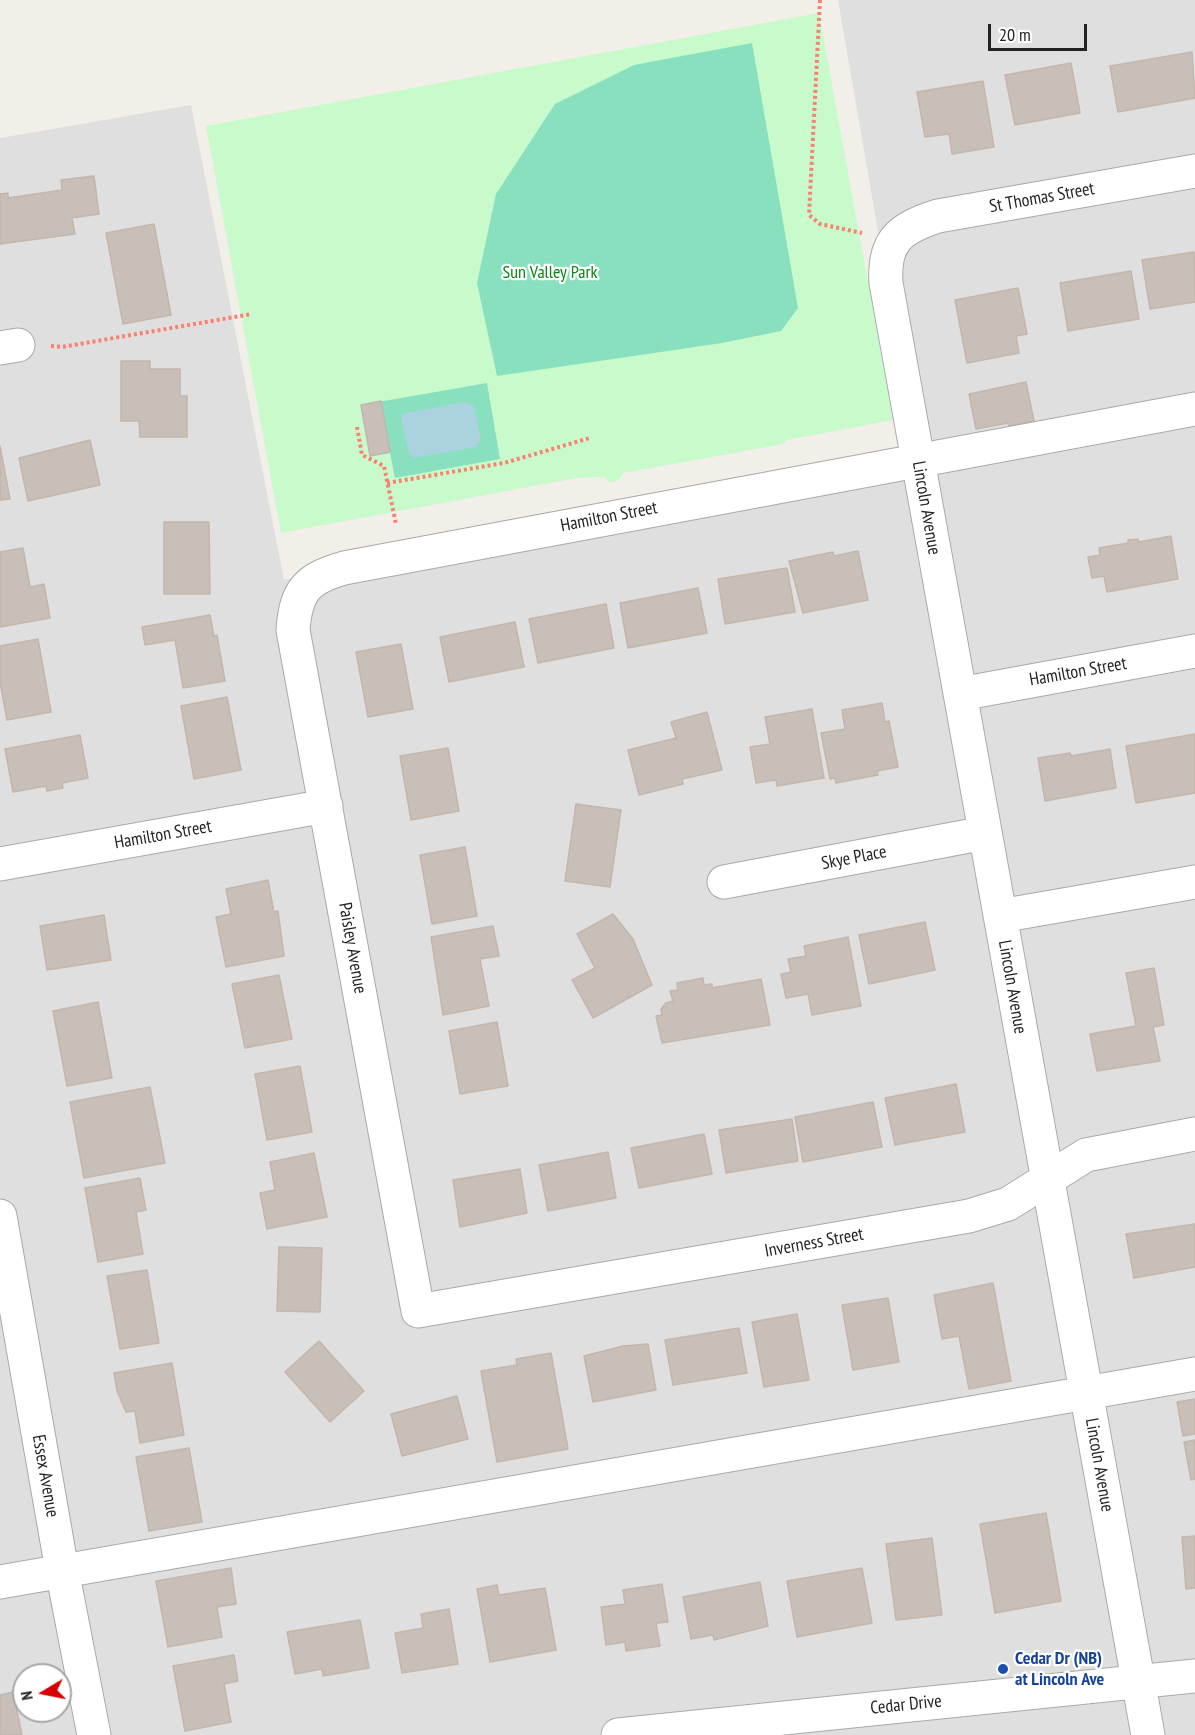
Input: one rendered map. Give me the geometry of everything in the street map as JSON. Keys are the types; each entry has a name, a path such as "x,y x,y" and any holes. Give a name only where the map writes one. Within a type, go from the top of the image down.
{"street":[{"name":"St Thomas Street","path":"895,240 919,222 938,216 1195,171"},
{"name":"Lincoln Avenue","path":"895,240 888,251 885,264 886,283 1046,1180 1148,1735"},
{"name":"Hamilton Street","path":"305,586 317,577 337,570 918,463 1195,409"},
{"name":"Paisley Avenue","path":"305,586 295,612 293,630 418,1311"},
{"name":"Hamilton Street","path":"960,694 1195,651"},
{"name":"Hamilton Street","path":"0,864 326,806"},
{"name":"Skye Place","path":"724,882 985,833"},
{"path":"1000,916 1195,882"},
{"name":"Inverness Street","path":"418,1311 969,1216 1008,1204 1086,1155 1195,1134"},
{"name":"Essex Avenue","path":"0,1216 11,1339 62,1570 94,1735"},
{"path":"0,1582 1195,1374"},
{"name":"Cedar Drive","path":"618,1735 1195,1676"}],"path":[{"path":"819,0 809,214 820,224 895,240"},
{"path":"9,346 62,347 252,314"},
{"path":"357,427 362,454 384,466 403,557"},
{"path":"387,483 504,463 590,438"}],"shaded area":[{"path":"838,0 1195,0 1195,1735 0,1735 0,138 191,105 284,580 918,463"}],"green space":[{"name":"Sun Valley Park","path":"819,13 893,420 787,440 784,444 623,473 619,480 610,483 604,477 577,478 281,533 206,126"},
{"path":"752,43 798,308 781,331 722,343 497,376 477,283 496,194 555,104 634,65"},
{"path":"487,383 500,459 395,478 390,453 370,456 361,405"}],"water":[{"path":"465,402 474,406 481,440 476,447 414,458 409,454 401,417 405,413"}],"building":[{"path":"1192,52 1195,98 1118,112 1110,66"},
{"path":"1071,63 1080,113 1015,125 1005,75"},
{"path":"983,81 994,147 952,154 949,134 925,137 917,92"},
{"path":"94,176 99,214 72,218 75,234 0,244 0,194 8,193 8,198 62,190 61,180"},
{"path":"154,224 171,315 123,324 106,233"},
{"path":"1194,252 1195,302 1150,309 1142,260"},
{"path":"1131,271 1139,319 1068,331 1060,283"},
{"path":"1018,288 1027,334 1016,336 1019,353 967,363 955,300"},
{"path":"121,361 150,361 150,369 180,369 180,396 187,396 187,437 140,437 139,421 121,421"},
{"path":"1026,382 1034,421 976,429 969,394"},
{"path":"381,401 390,452 370,456 361,405"},
{"path":"90,440 100,485 28,501 19,458"},
{"path":"0,446 10,499 0,500"},
{"path":"164,522 209,522 210,594 164,594"},
{"path":"1171,536 1178,579 1107,592 1104,576 1092,578 1088,557 1100,555 1099,548 1128,543 1128,540 1138,539 1139,542"},
{"path":"23,548 30,587 44,584 50,618 0,627 0,552"},
{"path":"858,551 868,600 803,613 789,561 833,552 834,556"},
{"path":"787,568 795,612 725,624 718,579"},
{"path":"698,588 707,633 628,648 620,603"},
{"path":"606,604 614,648 538,663 529,619"},
{"path":"210,615 214,636 217,635 225,681 183,688 175,640 145,645 142,627"},
{"path":"515,622 524,667 449,682 440,637"},
{"path":"38,639 51,712 7,720 0,682 0,646"},
{"path":"401,644 413,709 368,717 356,652"},
{"path":"227,697 241,770 194,779 181,706"},
{"path":"882,703 885,722 889,721 898,767 877,771 878,775 836,783 835,778 830,779 821,733 845,729 842,710"},
{"path":"812,709 824,778 777,786 776,780 756,783 750,747 770,744 765,717"},
{"path":"707,712 722,770 682,779 683,784 639,795 628,750 676,738 671,722"},
{"path":"1195,734 1195,793 1136,803 1126,746"},
{"path":"80,735 88,778 62,783 63,788 47,791 46,786 13,792 5,749"},
{"path":"448,748 459,811 411,820 400,756"},
{"path":"1110,749 1116,788 1045,801 1038,758 1070,753 1071,756"},
{"path":"576,804 621,810 610,887 565,881"},
{"path":"465,847 477,916 432,924 420,855"},
{"path":"268,880 274,912 278,911 284,956 226,967 216,917 231,914 226,889"},
{"path":"613,914 633,939 652,985 593,1018 572,980 595,968 577,934"},
{"path":"104,915 111,960 47,970 40,926"},
{"path":"925,922 935,970 869,984 859,935"},
{"path":"493,926 499,956 480,959 489,1006 443,1015 431,937"},
{"path":"848,937 861,1006 812,1015 808,994 786,998 781,974 791,972 788,959 806,956 804,946"},
{"path":"1154,968 1164,1025 1153,1027 1160,1061 1097,1071 1090,1034 1136,1026 1126,973"},
{"path":"279,975 292,1039 245,1048 232,984"},
{"path":"703,978 704,985 712,984 712,988 761,979 770,1025 662,1043 656,1016 662,1015 661,1009 666,1003 673,1001 670,991 678,990 677,983"},
{"path":"98,1002 112,1078 67,1086 53,1011"},
{"path":"497,1022 508,1086 460,1094 449,1031"},
{"path":"300,1066 312,1132 267,1140 255,1074"},
{"path":"956,1084 965,1132 895,1145 885,1098"},
{"path":"150,1087 165,1163 84,1178 70,1102"},
{"path":"873,1102 882,1147 803,1162 795,1117"},
{"path":"792,1119 798,1161 726,1173 719,1130"},
{"path":"704,1134 712,1174 639,1188 631,1148"},
{"path":"608,1152 616,1198 548,1211 539,1165"},
{"path":"314,1153 327,1217 267,1229 260,1193 275,1190 270,1162"},
{"path":"520,1169 527,1213 460,1227 453,1180"},
{"path":"140,1178 146,1210 136,1212 143,1254 98,1262 85,1188"},
{"path":"1195,1224 1195,1267 1134,1278 1126,1234"},
{"path":"279,1247 322,1248 320,1312 277,1311"},
{"path":"147,1270 159,1343 120,1349 107,1276"},
{"path":"993,1283 1011,1381 969,1389 959,1336 942,1339 934,1295"},
{"path":"888,1298 899,1362 853,1370 842,1305"},
{"path":"797,1314 809,1380 764,1387 752,1322"},
{"path":"739,1328 747,1373 673,1385 665,1340"},
{"path":"319,1341 364,1391 330,1422 285,1372"},
{"path":"648,1344 656,1390 593,1402 584,1356 623,1346"},
{"path":"551,1353 568,1449 497,1462 481,1371 517,1365 516,1359"},
{"path":"172,1363 184,1435 140,1443 135,1411 126,1412 117,1391 114,1373"},
{"path":"457,1396 468,1439 402,1456 391,1414"},
{"path":"1195,1399 1195,1434 1183,1436 1177,1402"},
{"path":"1195,1440 1195,1479 1191,1480 1184,1442"},
{"path":"189,1448 202,1522 149,1531 136,1457"},
{"path":"1046,1513 1061,1601 995,1613 980,1524"},
{"path":"1195,1536 1195,1588 1186,1589 1182,1537"},
{"path":"932,1538 942,1615 896,1620 886,1544"},
{"path":"231,1568 236,1604 217,1607 222,1637 168,1647 156,1581"},
{"path":"862,1568 872,1623 797,1637 787,1581"},
{"path":"760,1582 768,1626 714,1640 713,1635 691,1639 683,1597"},
{"path":"662,1584 668,1622 656,1623 660,1646 626,1651 625,1642 606,1645 601,1607 625,1604 623,1590"},
{"path":"497,1585 499,1595 545,1588 556,1650 490,1662 477,1589"},
{"path":"449,1609 458,1664 402,1673 395,1633 423,1628 421,1614"},
{"path":"360,1620 369,1668 323,1676 322,1669 295,1674 287,1632"},
{"path":"234,1655 238,1681 224,1684 231,1722 185,1731 173,1666"},
{"path":"12,1692 12,1723 19,1723 22,1735 0,1735 0,1695"}],"place":[{"name":"Cedar Dr (NB) at Lincoln Ave","path":"1003,1669"}]}
